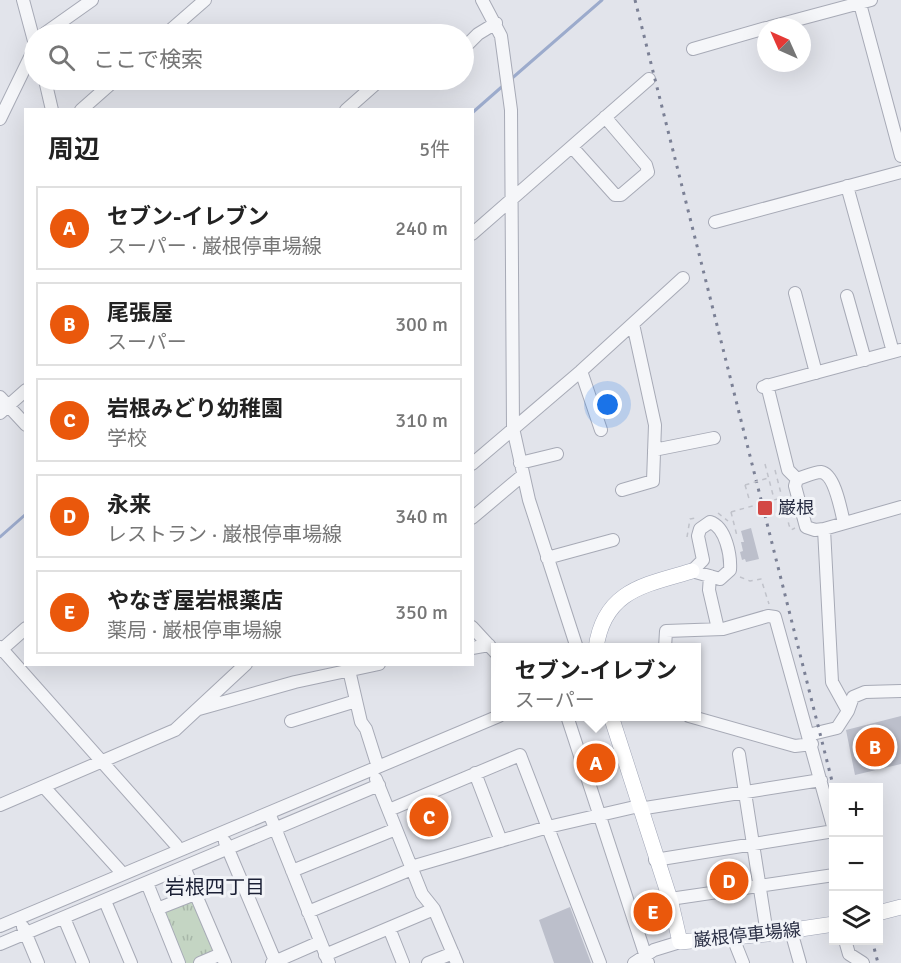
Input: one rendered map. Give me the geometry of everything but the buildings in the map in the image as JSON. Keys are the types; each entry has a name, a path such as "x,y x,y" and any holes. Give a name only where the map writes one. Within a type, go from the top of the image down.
{"main road":[{"path":"597,643 602,624 610,608 622,597 633,589 692,571"},
{"name":"巌根停車場線","path":"612,721 655,860 670,899 680,942 733,938 829,925"},
{"path":"883,912 901,907"}],"street":[{"path":"23,0 29,24"},
{"path":"58,24 92,0"},
{"path":"178,24 206,0"},
{"path":"482,0 501,36 511,110 513,428 547,558 575,643"},
{"path":"801,18 863,1 901,156"},
{"path":"474,38 496,23"},
{"path":"693,49 757,30"},
{"path":"0,119 24,70"},
{"path":"474,232 649,79"},
{"path":"47,90 52,108"},
{"path":"83,108 104,90"},
{"path":"348,108 369,90"},
{"path":"572,147 615,195 621,195 648,172 646,165 605,117"},
{"path":"715,222 901,172"},
{"path":"797,479 788,470 765,386 897,351 847,186"},
{"path":"474,462 581,371 683,278"},
{"path":"795,293 816,372"},
{"path":"847,296 865,360"},
{"path":"622,490 653,481 652,402 633,324"},
{"path":"581,371 601,430"},
{"path":"24,391 3,405 24,423"},
{"path":"654,450 714,438"},
{"path":"474,516 522,469 556,453"},
{"path":"797,479 820,472 826,474 834,486 844,523"},
{"path":"797,479 795,486 806,526 824,529 901,507"},
{"path":"710,522 716,524 722,531 733,574 718,571 703,556 698,536 700,529 710,522"},
{"path":"824,529 832,682 848,711"},
{"path":"547,558 613,540"},
{"path":"692,571 699,566 703,556"},
{"path":"692,571 720,579 733,574"},
{"path":"710,576 709,590 718,629"},
{"path":"665,643 666,631 718,629 773,617 778,621 829,811"},
{"path":"474,629 491,648"},
{"path":"24,630 1,649 176,845 178,851"},
{"path":"474,648 491,649"},
{"path":"0,805 175,730 241,666"},
{"path":"199,709 369,666"},
{"path":"349,670 379,785 422,894 434,909 455,958 428,963"},
{"path":"701,720 795,746 837,728 848,711 853,697 865,692 901,691"},
{"path":"291,721 356,701"},
{"path":"0,926 491,720"},
{"path":"568,721 642,960 680,942"},
{"path":"389,810 520,754 600,963"},
{"path":"739,754 767,934"},
{"path":"475,773 501,841"},
{"path":"308,912 411,868 548,827 639,807 821,780"},
{"path":"0,944 379,785"},
{"path":"44,787 123,874"},
{"path":"269,813 327,959 389,928 434,909"},
{"path":"292,871 396,829"},
{"path":"655,860 829,831"},
{"path":"221,833 274,962 320,942"},
{"path":"184,867 223,959 200,963"},
{"path":"670,899 829,876"},
{"path":"147,883 179,963"},
{"path":"157,909 195,894"},
{"path":"105,901 131,963"},
{"path":"19,918 38,963"},
{"path":"64,918 83,963"},
{"path":"389,928 403,963"},
{"path":"791,931 800,963"},
{"path":"733,938 739,962"},
{"path":"846,945 849,954 863,963"}],"path":[{"path":"765,464 773,495"},
{"path":"776,476 789,525 791,530 796,528"},
{"path":"750,502 745,484 768,478"},
{"path":"733,538 738,536 731,512 781,498"},
{"path":"733,574 750,581 762,579 773,617"}],"green space":[{"path":"195,895 219,953 196,963 181,963 159,910"}],"waterway":[{"path":"510,80 602,0"},
{"path":"474,111 505,84"},
{"path":"0,537 24,516"}],"railway":[{"path":"635,0 832,783"},
{"path":"873,945 878,963"}],"place":[{"name":"巌根","path":"765,508"},
{"name":"尾張屋","path":"875,747"},
{"name":"セブン-イレブン","path":"596,763"},
{"name":"岩根みどり幼稚園","path":"429,817"},
{"name":"永来","path":"729,881"},
{"name":"やなぎ屋岩根薬店","path":"653,912"}],"district":[{"name":"岩根四丁目","path":"215,887"}]}
